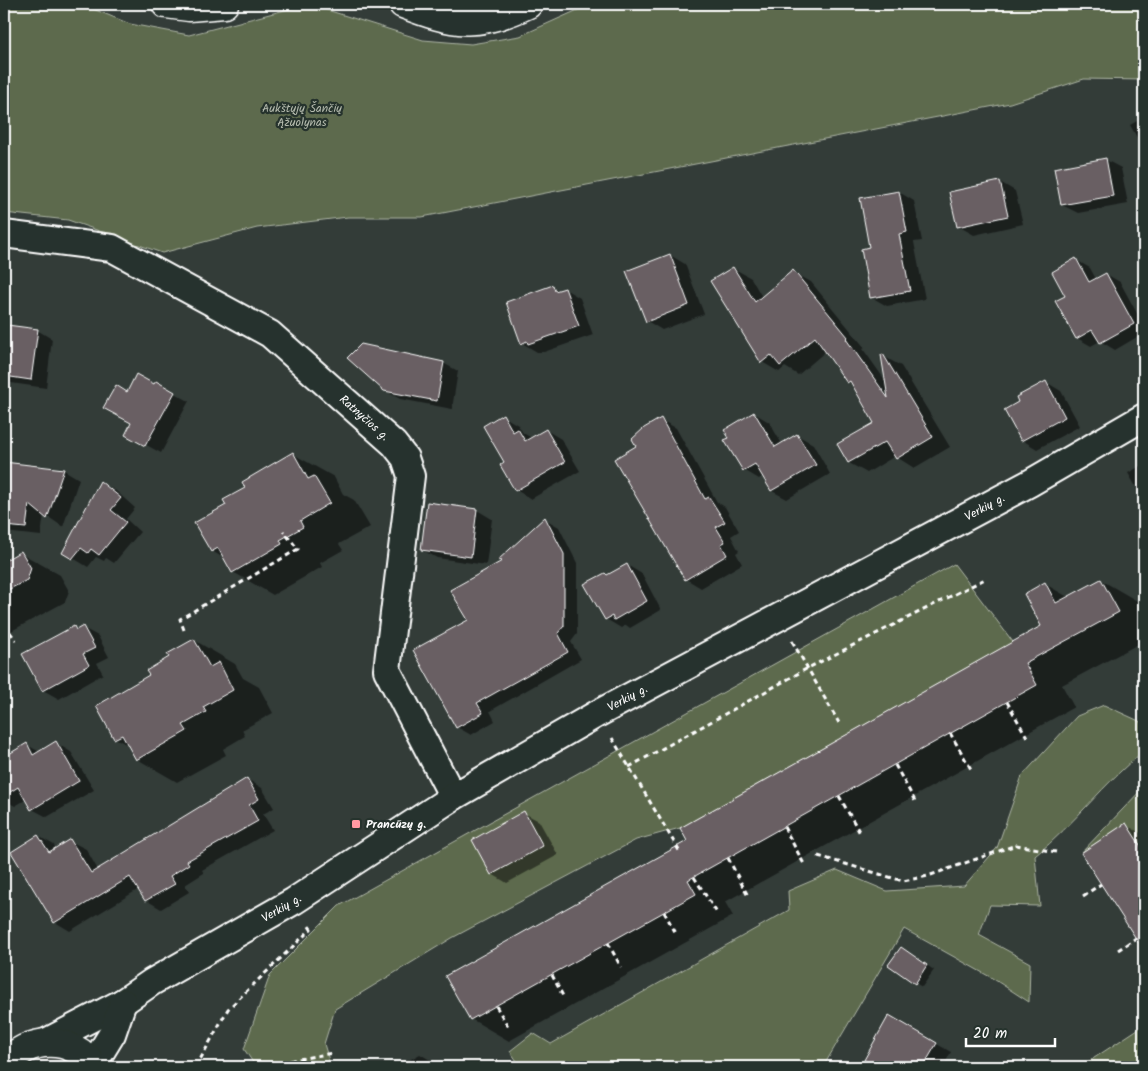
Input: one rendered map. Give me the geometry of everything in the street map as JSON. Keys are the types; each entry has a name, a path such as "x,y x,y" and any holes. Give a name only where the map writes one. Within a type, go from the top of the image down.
{"street":[{"path":"166,4 189,7 224,4"},
{"path":"403,4 460,22 509,13 528,4"},
{"name":"Ratnyčios g.","path":"4,234 112,248 270,334 394,444 404,458 411,476 387,670 453,797"},
{"name":"Verkių g.","path":"46,1042 123,1002 152,982 294,901 453,797 597,714 1030,483 1144,417"},
{"path":"4,1066 20,1050 46,1042 60,1043 73,1048 94,1066 112,1034 123,1002"}],"path":[{"path":"184,630 180,619 298,549 284,531"},
{"path":"629,767 808,668 985,579"},
{"path":"778,617 840,723"},
{"path":"4,625 16,640"},
{"path":"1141,683 1144,674"},
{"path":"1007,702 1027,738"},
{"path":"597,714 681,854"},
{"path":"950,733 971,769"},
{"path":"895,765 915,801"},
{"path":"839,796 860,832"},
{"path":"784,827 804,864"},
{"path":"818,856 903,881 928,876 1016,845 1056,852"},
{"path":"728,858 748,896"},
{"path":"694,877 718,913"},
{"path":"1084,896 1101,884"},
{"path":"196,1067 228,1008 310,929 294,901"},
{"path":"664,912 677,935"},
{"path":"1118,950 1136,938"},
{"path":"608,943 621,967"},
{"path":"552,975 564,998"},
{"path":"496,1006 509,1028"},
{"path":"273,1067 293,1060 333,1053"}],"green space":[{"name":"Aukštųjų Šančių Ąžuolynas","path":"4,4 81,4 130,24 189,35 308,4 423,40 471,44 520,36 591,4 1144,4 1144,80 1084,79 1010,103 422,217 348,217 257,228 162,253 68,220 4,213"},
{"path":"954,564 1013,642 680,828 636,840 452,938 335,1009 324,1044 331,1067 256,1067 244,1049 270,975 339,906"},
{"path":"1104,705 1139,721 1144,727 1144,751 1129,763 1050,844 1035,856 1040,906 990,905 979,935 1030,963 1029,1002 992,978 904,929 823,1067 804,1065 800,1067 521,1067 510,1051 533,1033 551,1044 789,910 788,891 837,870 887,891 964,886 997,848 1022,776 1077,716"},
{"path":"1144,787 1144,851 1126,823 1081,853"},
{"path":"1144,1025 1144,1067 1082,1067 1082,1066"}],"building":[{"path":"1106,158 1113,196 1061,205 1054,168"},
{"path":"1000,181 1008,216 957,227 949,192"},
{"path":"899,191 907,232 899,234 910,291 870,298 861,249 869,247 860,198"},
{"path":"670,254 689,305 646,322 626,271"},
{"path":"1076,258 1089,282 1106,273 1134,324 1100,343 1092,330 1076,339 1055,301 1065,296 1052,272"},
{"path":"733,267 755,302 793,270 848,337 846,339 888,398 881,355 883,354 933,437 896,459 885,442 848,463 837,444 874,423 850,381 847,383 815,337 780,366 771,355 761,363 710,281"},
{"path":"553,285 555,291 565,288 579,326 528,344 527,341 521,344 506,302"},
{"path":"7,325 38,329 31,380 4,376 4,332 6,333"},
{"path":"361,344 444,362 437,401 384,391 347,358"},
{"path":"136,374 154,384 156,381 175,392 145,446 125,435 131,423 103,408 116,385 127,392"},
{"path":"1046,381 1065,417 1021,441 1004,410 1018,402 1016,397"},
{"path":"754,412 775,447 797,434 816,465 771,491 755,464 743,471 724,440 729,438 724,430"},
{"path":"503,414 513,432 518,429 525,441 546,429 565,462 515,491 500,465 504,462 483,426"},
{"path":"661,418 705,499 709,497 725,522 716,527 725,542 721,544 727,555 685,580 614,459 636,446 632,439 644,428"},
{"path":"293,452 308,479 314,476 330,503 300,521 303,527 280,540 282,544 232,573 218,548 211,552 194,523 226,505 223,500 245,488 242,482"},
{"path":"4,462 64,469 47,519 29,504 26,528 4,526"},
{"path":"100,481 121,498 111,510 126,522 99,555 91,549 88,553 81,548 72,559 62,553"},
{"path":"427,502 477,509 471,557 421,550"},
{"path":"545,517 564,554 564,626 558,633 568,652 477,703 483,713 456,728 413,650 468,620 450,590 502,561 498,560"},
{"path":"21,551 31,568 27,580 4,592 4,561"},
{"path":"627,564 647,601 614,620 612,616 605,620 584,584 605,573 607,575"},
{"path":"1101,579 1119,612 1025,663 1037,685 688,880 696,894 470,1020 445,976 687,841 680,828 1041,626 1024,594 1045,582 1056,603"},
{"path":"74,626 76,630 83,626 95,648 83,654 89,665 42,691 22,654"},
{"path":"194,639 210,667 219,662 233,690 203,707 206,712 183,725 187,731 136,760 122,735 114,739 96,706 149,675 146,671 169,657 167,654"},
{"path":"56,741 79,781 31,810 18,787 4,796 4,757 27,743 33,755"},
{"path":"247,778 259,799 249,805 258,821 187,861 189,864 170,876 175,884 145,901 130,877 54,923 11,852 38,835 49,852 70,839 91,873"},
{"path":"524,811 543,846 491,875 472,840"},
{"path":"1126,823 1144,851 1144,951 1081,853"},
{"path":"901,947 927,965 915,984 888,965"},
{"path":"889,1015 937,1043 923,1067 877,1067 864,1060"}],"place":[{"name":"Prancūzų g.","path":"356,824"}]}
